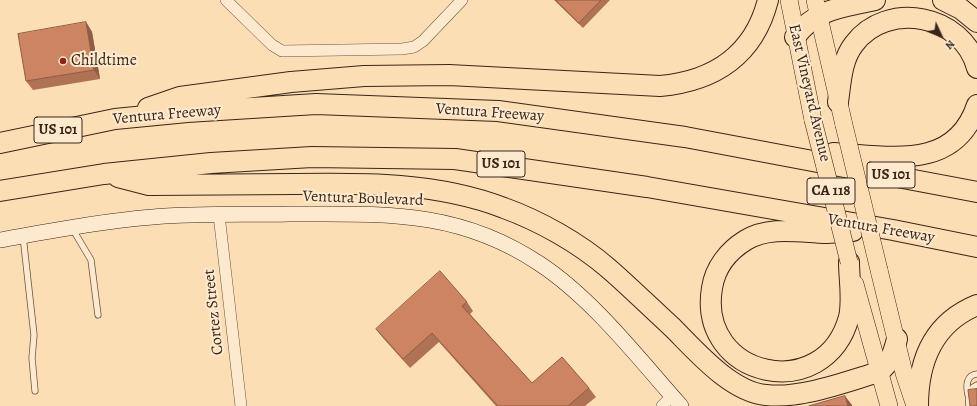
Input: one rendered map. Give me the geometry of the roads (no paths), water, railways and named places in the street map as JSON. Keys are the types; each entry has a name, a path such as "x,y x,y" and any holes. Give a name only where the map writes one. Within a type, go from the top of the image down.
{"highway":[{"path":"115,119 180,97 291,82 364,76 450,75 660,86 680,84 710,75 745,48 753,38 763,20 768,0"},
{"path":"795,37 816,7 875,0"},
{"path":"943,0 961,9 977,22"},
{"path":"838,102 843,67 852,45 869,28 891,18 907,16 923,18 946,27 964,43 973,57 977,68"},
{"name":"Ventura Freeway","path":"0,143 115,119 187,112 316,104 498,111 685,137 806,158 977,192"},
{"path":"806,158 831,153 909,157 934,152 948,145 961,134 971,121 977,105"},
{"name":"Ventura Freeway","path":"0,191 104,174 211,163 312,157 455,158 647,187 880,228 977,247"},
{"path":"104,174 149,185 368,183 427,188 465,196 504,207 541,225 578,246 607,267 709,363 731,380 747,389 765,395 795,394 879,372 889,364 893,357 897,339"},
{"path":"849,262 849,315 841,338 829,354 814,365 796,371 775,372 760,370 744,362 731,352 720,337 712,319 710,301 714,278 724,259 746,240 770,232 827,233 880,228"},
{"path":"918,406 921,371 927,352 947,324 962,312 977,305"}],"main road":[{"name":"East Vineyard Avenue","path":"790,6 795,37 813,120 879,372"},
{"name":"East Vineyard Avenue","path":"816,7 897,339"},
{"name":"CA 118","path":"897,339 904,373 915,406"},
{"name":"CA 118","path":"879,372 889,406"}],"street":[{"path":"226,0 272,46 282,51 396,50 414,47 423,41 462,0"},
{"name":"Ventura Boulevard","path":"0,240 72,228 154,217 219,215 402,215 437,220 485,235 514,248 540,264 566,283 594,310 672,403"},
{"name":"Cortez Street","path":"219,215 241,406"}],"lane":[{"path":"72,228 91,260 98,315"},
{"path":"23,236 34,335 32,358 35,391"},
{"path":"969,406 966,384 970,376 977,374"},
{"path":"968,395 969,391 977,385"}],"place":[{"name":"Childtime","path":"63,61"}]}
